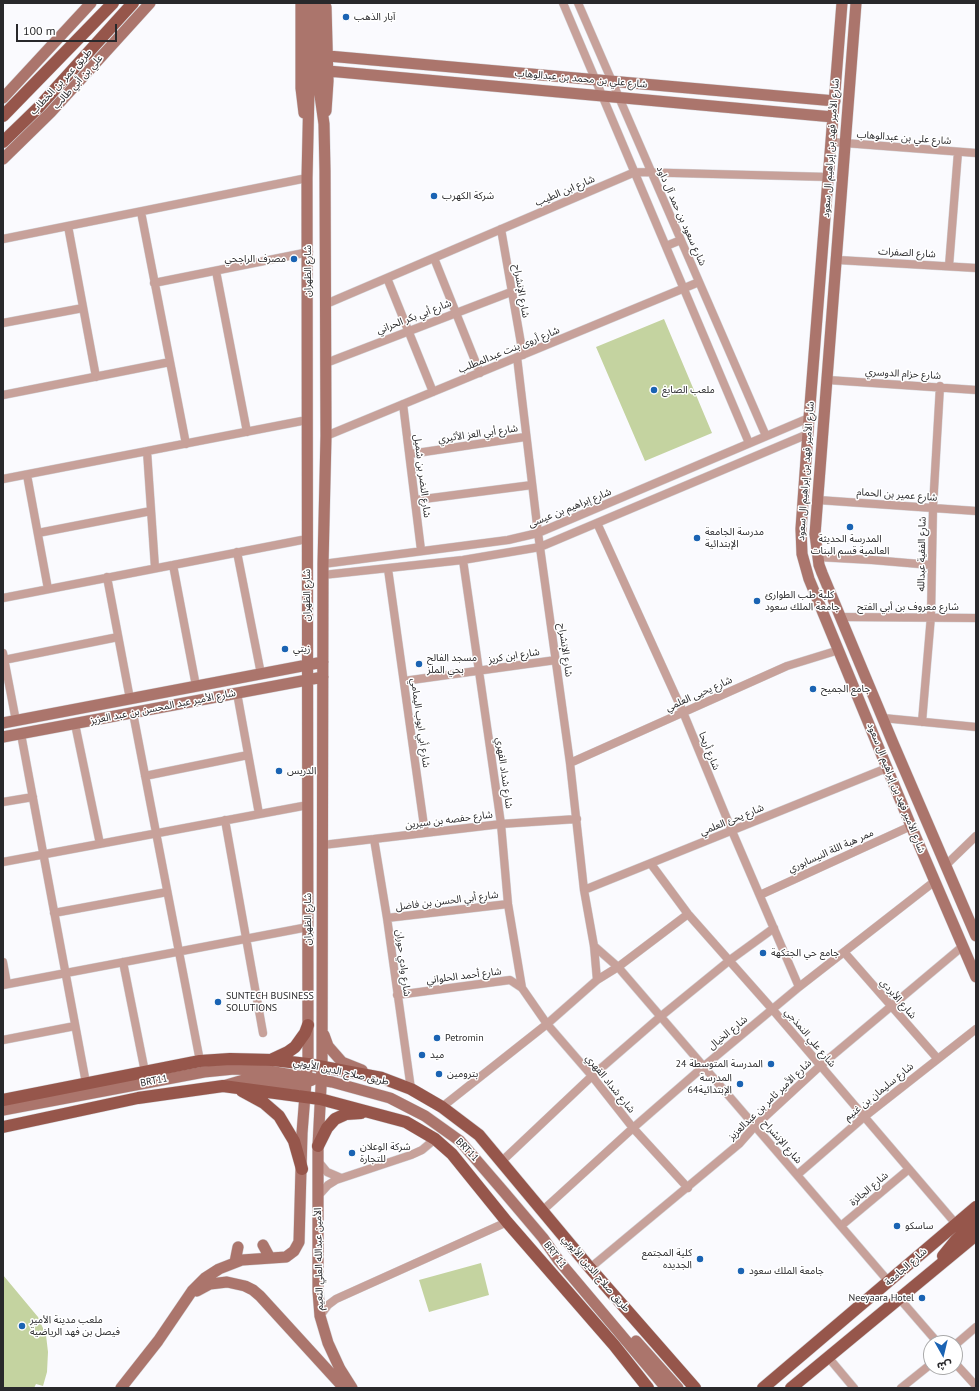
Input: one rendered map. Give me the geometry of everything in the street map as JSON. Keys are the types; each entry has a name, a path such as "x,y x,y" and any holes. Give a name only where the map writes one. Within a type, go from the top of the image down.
{"main road":[{"path":"3,98 8,90 91,3"},
{"name":"طريق عمر بن الخطاب","path":"3,116 112,3"},
{"name":"طريق عمر بن الخطاب","path":"3,142 38,108 133,3"},
{"name":"علي بن أبي طالب","path":"3,159 51,112 150,3"},
{"path":"301,3 301,88 308,125"},
{"path":"308,125 311,3"},
{"path":"319,3 318,81 324,124"},
{"path":"324,124 328,71 326,3"},
{"name":"شارع الأمير فهد بن إبراهيم ال سعود","path":"842,3 809,418 801,529 802,554 809,579 911,826 976,977"},
{"name":"شارع الأمير فهد بن إبراهيم ال سعود","path":"856,3 844,143 838,260 815,534 819,565 976,936"},
{"name":"شارع علي بن محمد بن عبدالوهاب","path":"328,56 835,101"},
{"path":"328,71 833,117"},
{"name":"شارع الظهران","path":"312,1080 322,1067 323,570 326,436 324,124"},
{"name":"شارع الظهران","path":"308,125 306,680 308,805 308,1064 312,1080"},
{"name":"شارع الأمير عبد المحسن بن عبد العزيز","path":"3,723 323,662"},
{"name":"شارع الأمير عبد المحسن بن عبد العزيز","path":"3,737 323,677"},
{"path":"272,1060 295,1047 305,1033 308,1025"},
{"path":"322,1029 328,1046 342,1062 382,1078"},
{"name":"طريق صلاح الدين الأيوبي","path":"3,1100 200,1061 240,1059 272,1060 308,1064 382,1078 411,1089 442,1107 479,1135 590,1268 695,1388"},
{"name":"BRT11","path":"3,1110 204,1072 234,1069 269,1071 390,1098 407,1105 442,1127 460,1141 543,1238"},
{"path":"3,1127 138,1098 228,1086 247,1079 295,1084 312,1080"},
{"path":"121,1388 158,1341 188,1298 205,1278 219,1269 235,1262 256,1258 286,1257 294,1251 299,1242 304,1097 312,1080"},
{"name":"الأمين عبدالله العلي النعيم","path":"312,1080 320,1100 318,1146 318,1291 320,1316 333,1356 352,1388"},
{"path":"228,1086 304,1097 377,1113 406,1122 435,1139 452,1154 507,1222 614,1345 648,1388"},
{"path":"228,1086 256,1097 279,1116 294,1141 302,1169"},
{"path":"318,1146 327,1128 335,1119 346,1114 377,1113"},
{"name":"شارع الجامعة","path":"763,1388 976,1207"},
{"path":"932,1272 949,1247 976,1221"},
{"name":"BRT 11","path":"543,1238 559,1261 666,1388"},
{"name":"BRT 11","path":"543,1238 562,1257 678,1388"},
{"name":"شارع الجامعة","path":"791,1388 899,1298 974,1241"},
{"path":"263,1245 270,1258"},
{"path":"235,1262 238,1247"},
{"path":"188,1298 202,1287 218,1282 236,1283 252,1290 260,1296 344,1388"}],"street":[{"path":"563,3 749,443"},
{"name":"شارع سعود بن حمد آل داود","path":"578,3 766,436"},
{"name":"شارع علي بن عبدالوهاب","path":"831,142 976,153"},
{"path":"949,266 958,152"},
{"name":"شارع ابن الطيب","path":"326,304 634,172 829,177"},
{"path":"3,239 307,178"},
{"path":"140,212 186,444"},
{"path":"68,226 96,377"},
{"name":"شارع الإنشراح","path":"501,229 520,356 526,437 570,763 584,890 594,946 597,980"},
{"path":"666,246 681,240"},
{"path":"154,283 308,252"},
{"path":"434,258 480,373"},
{"name":"شارع الصفرات","path":"838,260 976,268"},
{"path":"216,271 247,432"},
{"path":"387,278 433,392"},
{"name":"شارع أروى بنت عبدالمطلب","path":"326,436 699,282"},
{"name":"شارع أبي بكر الحراني","path":"326,363 408,330 511,292"},
{"path":"3,323 83,308"},
{"path":"3,395 170,362"},
{"name":"شارع حزام الدوسري","path":"828,380 940,386 976,390"},
{"name":"شارع الفقية عبدالله","path":"922,722 931,616 933,507 940,386"},
{"name":"شارع النضر بن شميل","path":"403,404 421,550"},
{"name":"شارع إبراهيم بن عيسى","path":"323,570 421,550 508,540 538,533 809,418"},
{"path":"3,479 307,420"},
{"path":"323,570 388,569 463,560 540,547 808,434"},
{"name":"شارع أبي العز الأثيري","path":"410,454 526,437"},
{"path":"146,452 155,568"},
{"path":"27,475 48,589"},
{"path":"416,500 532,485"},
{"name":"شارع عمير بن الحمام","path":"818,500 976,511"},
{"path":"38,533 151,511"},
{"name":"شارع أريحا","path":"598,523 683,712 799,987"},
{"path":"3,598 307,539"},
{"path":"237,552 261,674"},
{"path":"818,557 872,560 931,566"},
{"name":"شارع شداد الفهري","path":"463,560 501,824 508,904 522,988"},
{"path":"173,565 196,686"},
{"name":"شارع أبي ايوب اليمامي","path":"388,569 425,833"},
{"path":"107,578 130,699"},
{"name":"شارع معروف بن أبي الفتح","path":"841,617 931,616 976,618"},
{"path":"16,721 4,657 118,638"},
{"name":"شارع يحيى العلمي","path":"570,763 787,666 839,650"},
{"name":"شارع ابن كريز","path":"404,681 480,672 556,660"},
{"path":"237,693 259,814"},
{"path":"133,713 200,1061"},
{"path":"883,718 976,727"},
{"path":"76,724 100,844"},
{"path":"21,734 86,1083"},
{"path":"145,776 248,756"},
{"name":"شارع يحئ العلمي","path":"584,890 887,768"},
{"path":"3,802 33,797"},
{"path":"3,862 308,805"},
{"name":"شارع حفصه بن سيرين","path":"323,845 501,824 577,819"},
{"path":"225,820 263,1033"},
{"name":"ممر هبة اللة النيسابوري","path":"760,895 911,826"},
{"path":"946,865 976,836"},
{"name":"شارع وادي حوران","path":"374,839 387,918 411,1089"},
{"name":"شارع علي النمذجي","path":"650,864 688,914 730,960 956,1224"},
{"name":"شارع الخيال","path":"542,1211 703,1067 799,987 935,881"},
{"path":"54,913 167,892"},
{"name":"شارع أبي الحسن بن فاضل","path":"387,918 508,904"},
{"path":"442,1107 547,1024 597,980 618,967 688,914"},
{"path":"3,962 5,985 308,927"},
{"path":"501,1162 592,1076 660,1017 730,960 774,928"},
{"name":"شارع الإنشراح","path":"594,946 618,967 703,1067 842,1225 889,1282"},
{"name":"شارع الأمير ثامر بن عبدالعزيز","path":"590,1268 739,1144 755,1126 820,1066 962,946"},
{"name":"شارع الأبردي","path":"844,952 937,1058"},
{"path":"123,962 145,1072"},
{"name":"شارع شداد الفهري","path":"510,980 522,988 547,1024 592,1076 633,1128 688,1188"},
{"name":"شارع أحمد الحلواني","path":"397,995 510,980"},
{"path":"3,1040 75,1026"},
{"name":"شارع سليمان بن غنيم","path":"797,1175 864,1117 937,1058 976,1029"},
{"path":"318,1196 328,1185 341,1178 411,1155 422,1150 435,1139"},
{"path":"318,1160 327,1172 341,1178"},
{"name":"شارع الجائزة","path":"842,1225 909,1169"},
{"path":"320,1316 328,1305 336,1300 507,1222"},
{"path":"318,1291 326,1297 336,1300"},
{"path":"899,1298 931,1335"},
{"path":"963,1338 976,1327"},
{"path":"828,1357 854,1388"},
{"path":"901,1388 923,1370"},
{"path":"963,1372 976,1386"}],"green space":[{"name":"ملعب الصايغ","path":"664,319 712,433 645,461 596,347"},
{"path":"481,1263 489,1295 429,1312 419,1280"},
{"name":"ملعب مدينة الأمير فيصل بن فهد الرياضية","path":"3,1275 38,1317 46,1335 48,1352 47,1372 43,1386 36,1384 34,1388 3,1388"}],"place":[{"name":"آبار الذهب","path":"346,17"},
{"name":"شركة الكهرب","path":"434,196"},
{"name":"مصرف الراجحي","path":"294,259"},
{"name":"ملعب الصايغ","path":"654,390"},
{"name":"المدرسة الحديثة العالمية قسم البنات","path":"850,527"},
{"name":"مدرسة الجامعة الإبتدائية","path":"697,538"},
{"name":"كلية طب الطوارئ جامعة الملك سعود","path":"757,601"},
{"name":"زيتي","path":"285,649"},
{"name":"مسجد الفالح بحي الملز","path":"419,664"},
{"name":"جامع الجميح","path":"813,689"},
{"name":"الدريس","path":"279,771"},
{"name":"جامع حي الجتكهة","path":"763,953"},
{"name":"SUNTECH BUSINESS SOLUTIONS","path":"218,1002"},
{"name":"Petromin","path":"437,1038"},
{"name":"ميد","path":"422,1055"},
{"name":"المدرسة المتوسطة 24","path":"771,1064"},
{"name":"بترومين","path":"439,1074"},
{"name":"المدرسة الإبتدائية64","path":"740,1084"},
{"name":"شركة الوعلان للتجارة","path":"352,1153"},
{"name":"ساسكو","path":"897,1226"},
{"name":"كلية المجتمع الجديده","path":"700,1259"},
{"name":"جامعة الملك سعود","path":"741,1271"},
{"name":"Neeyaara Hotel","path":"922,1298"},
{"name":"ملعب مدينة الأمير فيصل بن فهد الرياضية","path":"22,1326"}]}
